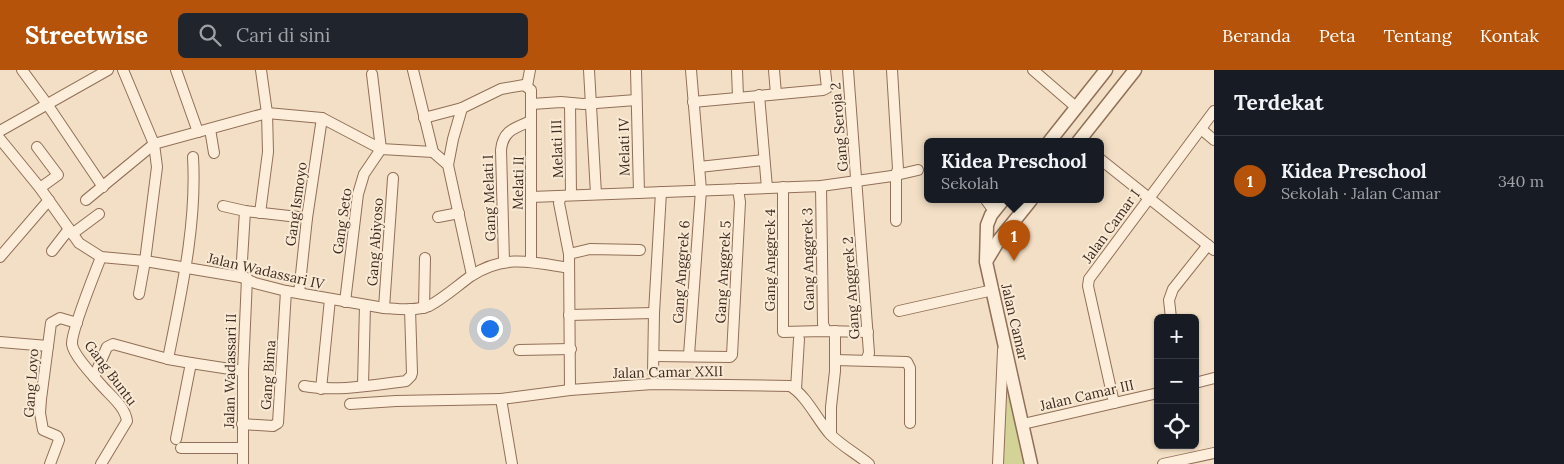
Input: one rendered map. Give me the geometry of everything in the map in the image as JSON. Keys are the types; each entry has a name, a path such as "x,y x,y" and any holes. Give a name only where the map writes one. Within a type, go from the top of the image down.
{"street":[{"path":"22,70 103,187"},
{"path":"0,130 108,70"},
{"path":"123,70 154,144 157,167 146,261 139,294"},
{"path":"176,70 198,132"},
{"path":"260,213 268,161 267,113 261,70"},
{"path":"413,70 433,152 448,165"},
{"path":"424,118 462,108 501,89 527,86 530,70"},
{"path":"590,70 596,194"},
{"name":"Melati IV","path":"636,70 639,193"},
{"name":"Gang Anggrek 6","path":"690,355 701,190 691,70"},
{"path":"737,70 738,97"},
{"path":"774,70 776,94"},
{"path":"693,102 823,90 827,88 825,70"},
{"name":"Gang Seroja 2","path":"848,70 858,182"},
{"path":"892,70 898,169 896,174 896,222"},
{"path":"1032,70 1076,108"},
{"path":"1052,138 1106,70"},
{"path":"1082,138 1135,70"},
{"path":"372,74 381,148"},
{"name":"Melati II","path":"527,86 531,90 532,104 531,261"},
{"path":"759,95 767,188"},
{"path":"532,104 561,102 591,104 636,100"},
{"name":"Melati III","path":"569,252 559,203 566,195 570,103"},
{"path":"462,108 448,165 472,275"},
{"name":"Jalan Camar I","path":"1114,403 1088,282 1148,197 1214,111"},
{"path":"86,200 154,144 267,113 322,118 381,148 433,152"},
{"name":"Gang Ismoyo","path":"299,293 307,218 322,118"},
{"name":"Gang Melati I","path":"504,261 502,141 504,136 512,130 532,121"},
{"path":"210,129 214,153"},
{"path":"1200,129 1214,140"},
{"name":"Jalan Wadassari IV","path":"0,139 40,188 79,243 101,257 146,261 244,278 255,283 286,291 345,302 384,308 410,309 424,308 435,303 472,275 504,261 531,261 569,268"},
{"path":"37,147 58,175 40,188"},
{"name":"Gang Seto","path":"345,302 358,194 364,174 381,148"},
{"path":"168,359 186,268 194,184 193,157"},
{"path":"699,167 764,160"},
{"path":"1104,162 1211,248 1172,289 1169,300 1171,314"},
{"path":"531,196 821,186 858,182 918,170"},
{"name":"Gang Abiyoso","path":"384,308 393,178"},
{"name":"Gang Anggrek 2","path":"858,182 869,353 866,360"},
{"name":"Gang Anggrek 3","path":"821,186 823,324 830,331 835,360 831,434"},
{"name":"Gang Anggrek 4","path":"783,188 783,332 830,331"},
{"name":"Gang Anggrek 5","path":"690,355 731,356 733,354 739,212 738,189"},
{"path":"653,373 654,313 661,192"},
{"path":"0,257 49,200"},
{"path":"988,203 994,211"},
{"path":"999,240 990,234 987,225 1001,203"},
{"path":"986,262 999,240 1030,203"},
{"path":"223,206 245,211 307,218"},
{"name":"Jalan Wadassari II","path":"243,464 245,211"},
{"path":"438,217 459,213"},
{"path":"52,251 70,231 99,214"},
{"name":"Jalan Camar","path":"987,225 986,262 1031,464"},
{"path":"570,390 569,252 590,249 640,250"},
{"name":"Gang Buntu","path":"101,257 77,323 72,343 94,377 123,409 127,421 101,464"},
{"path":"424,308 425,258"},
{"path":"899,311 993,290"},
{"name":"Gang Bima","path":"242,424 274,426 278,423 286,291"},
{"path":"321,389 330,299"},
{"path":"363,385 365,305"},
{"path":"304,386 321,389 406,381 409,379 412,372 410,309"},
{"path":"569,315 654,313"},
{"name":"Gang Loyo","path":"50,464 59,442 57,436 43,430 40,413 51,323 60,318 77,323"},
{"path":"830,331 868,332"},
{"path":"998,464 1003,334"},
{"path":"799,338 796,389 831,434 870,464"},
{"path":"0,342 48,346"},
{"path":"94,377 107,347 113,344 168,359 243,371"},
{"path":"519,350 571,349"},
{"path":"654,356 690,355"},
{"path":"835,360 907,362 909,364 910,423"},
{"path":"176,439 191,363"},
{"path":"1199,382 1214,378"},
{"name":"Jalan Camar XXII","path":"350,404 501,399 570,390 653,384 783,385 796,389"},
{"name":"Jalan Camar III","path":"1023,424 1154,394"},
{"path":"501,399 512,464"},
{"path":"181,448 242,448"},
{"path":"1163,464 1214,453"}],"shaded area":[{"path":"1003,337 1031,464 1000,464"}],"place":[{"name":"Kidea Preschool","path":"1014,261"}]}
